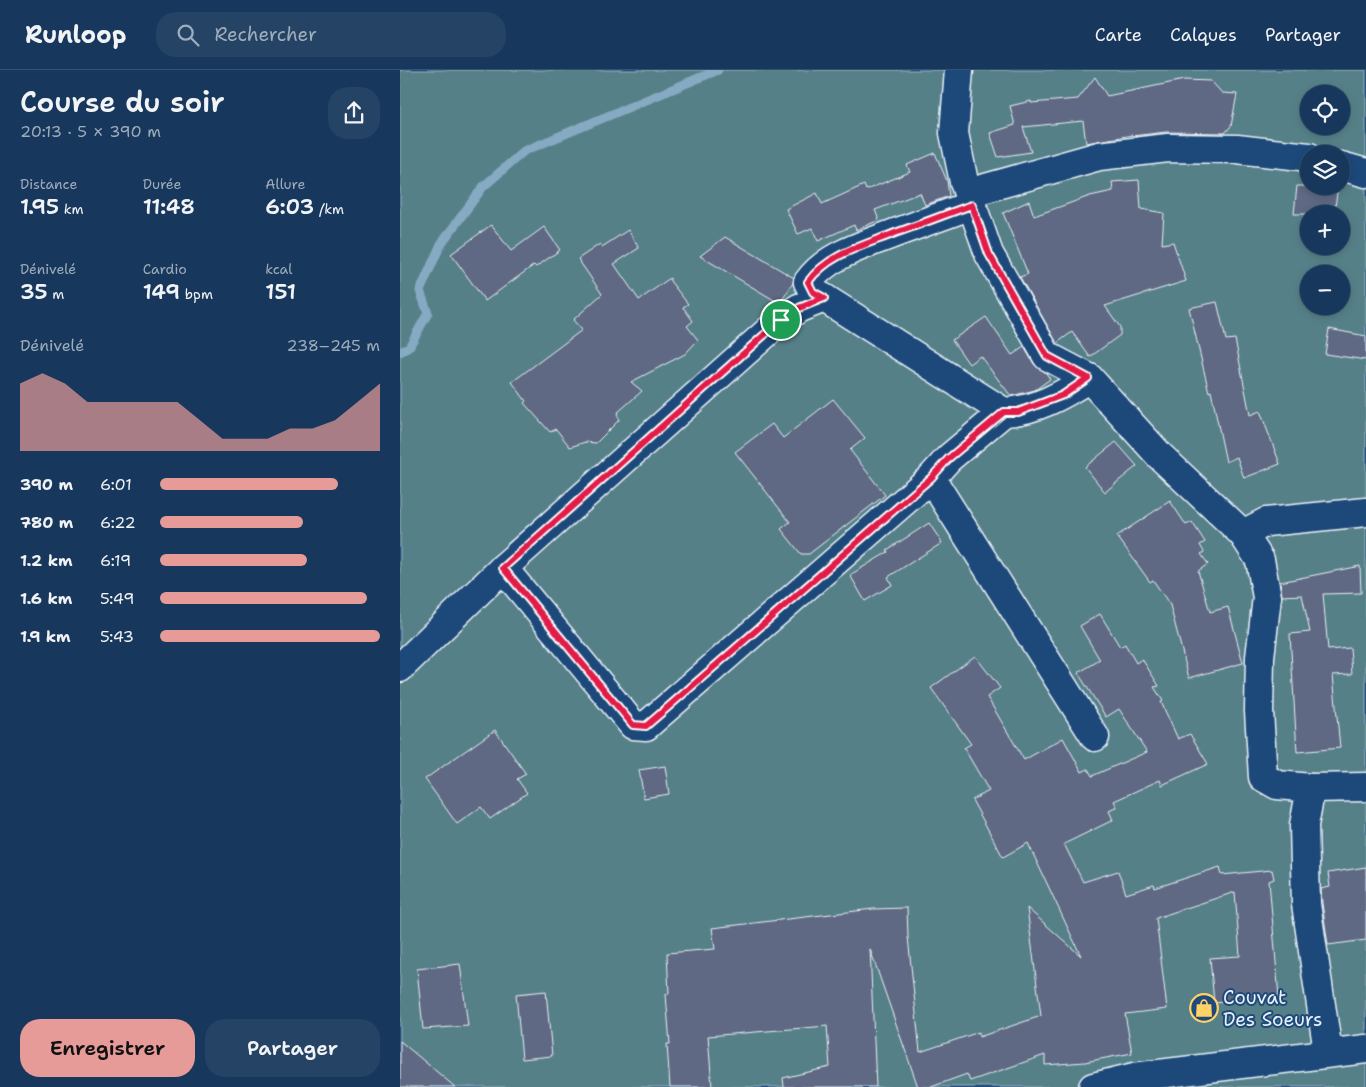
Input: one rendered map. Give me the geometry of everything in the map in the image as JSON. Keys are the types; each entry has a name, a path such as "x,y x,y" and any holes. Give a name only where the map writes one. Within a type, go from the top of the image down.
{"street":[{"path":"959,70 954,133 964,182 989,254 1047,356 1088,378 1160,456 1243,534 1260,560 1267,596 1260,657 1259,702 1264,777 1277,785 1311,788 1366,787"},
{"path":"1088,378 1063,395 1018,412 1004,412 813,292 808,282 815,272 836,257 970,199 1099,156 1168,148 1237,149 1300,156"},
{"path":"1350,169 1366,173"},
{"path":"400,668 503,568 781,320 799,308 824,298"},
{"path":"503,568 633,725 646,726 931,478 949,458 1004,412"},
{"path":"931,478 1095,737"},
{"path":"1243,534 1266,522 1366,512"},
{"path":"1311,788 1304,825 1306,904 1328,1052"},
{"path":"1093,1087 1134,1077 1328,1052 1366,1049"}],"green space":[{"path":"400,70 1366,70 1366,1087 400,1087"}],"building":[{"path":"1095,77 1107,96 1184,80 1211,81 1222,93 1237,94 1231,126 1225,133 1166,132 1132,135 1086,143 1083,121 1023,127 1031,152 998,157 990,133 1015,125 1010,106 1031,101 1031,103 1078,99"},
{"path":"935,153 947,181 949,196 925,205 920,193 875,210 879,220 856,230 854,225 818,241 812,228 798,234 786,209 817,193 822,204 864,185 866,190 910,172 907,165"},
{"path":"1139,180 1141,209 1164,213 1162,244 1173,242 1186,281 1105,306 1120,327 1120,335 1090,357 1072,332 1057,343 1020,277 1028,274 1003,213 1029,201 1034,216 1090,196 1113,191 1112,182"},
{"path":"1297,186 1300,186 1300,195 1337,195 1335,205 1300,205 1300,214 1294,214"},
{"path":"491,225 511,251 544,227 560,250 536,267 534,265 485,301 451,254"},
{"path":"628,230 639,248 614,264 639,300 670,278 670,281 688,304 683,307 693,321 687,326 698,340 685,354 631,382 642,391 617,413 619,420 596,443 585,442 570,447 556,429 550,432 524,403 526,401 512,382 582,330 573,320 602,294 578,259 600,244 602,247"},
{"path":"725,237 794,278 793,283 779,303 700,256"},
{"path":"1217,302 1226,340 1235,339 1250,415 1260,411 1280,464 1244,478 1237,457 1226,462 1211,391 1209,392 1189,308"},
{"path":"986,317 1012,355 1024,347 1034,364 1046,373 1050,379 1035,390 1011,396 980,356 969,364 952,340"},
{"path":"1329,329 1366,336 1366,360 1325,354"},
{"path":"833,399 865,438 850,450 885,495 809,554 801,554 781,529 790,522 735,452 772,424 783,438"},
{"path":"1116,442 1137,466 1105,492 1085,467"},
{"path":"1170,501 1186,525 1192,522 1205,542 1200,545 1204,552 1201,554 1208,564 1198,571 1210,612 1228,607 1243,663 1189,678 1170,605 1153,580 1150,582 1117,536"},
{"path":"929,523 942,543 888,577 892,585 865,601 850,575 888,552 887,550"},
{"path":"1360,566 1361,593 1323,594 1328,650 1350,648 1352,674 1333,675 1340,748 1297,752 1290,634 1310,632 1302,595 1282,596 1280,582"},
{"path":"1100,614 1120,647 1125,644 1136,663 1142,659 1159,686 1154,687 1163,701 1161,702 1178,739 1190,734 1208,764 1162,785 1160,780 1114,801 1117,807 1109,811 1113,820 1064,844 1083,882 1118,871 1126,894 1154,885 1155,888 1220,867 1222,875 1272,870 1274,879 1269,881 1279,997 1214,1003 1210,958 1240,956 1235,892 1156,918 1167,1009 1125,1014 1132,1053 1085,1062 1045,1065 1045,1055 970,1081 967,1074 931,1087 918,1087 870,949 876,1087 784,1087 783,1078 830,1067 827,1026 708,1036 712,1087 670,1087 667,1044 670,1044 666,994 669,994 667,953 715,949 712,928 873,909 907,908 908,937 920,1052 979,1032 979,1037 1041,1016 1027,908 1081,956 1028,843 1003,857 972,800 989,791 964,748 971,744 931,688 975,656 1000,688 987,697 1024,760 1063,738 1082,772 1088,769 1092,776 1147,752 1119,709 1106,717 1078,673 1100,660 1080,626"},
{"path":"495,730 526,774 517,779 527,793 490,819 481,807 457,824 425,779"},
{"path":"665,766 669,794 644,798 639,770"},
{"path":"1366,867 1366,940 1328,945 1321,889 1330,887 1328,873"},
{"path":"460,964 468,1026 423,1029 417,969"},
{"path":"546,991 552,1056 522,1059 516,994"},
{"path":"400,1041 455,1087 400,1087"}],"waterway":[{"path":"400,352 409,347 428,313 420,291 441,244 483,187 524,151 718,70"}],"place":[{"name":"Couvat Des Soeurs","path":"1204,1008"}],"route":[{"path":"972,205 989,254 1047,356 1088,378 1063,395 1018,412 1004,412 949,458 931,478 646,726 633,725 503,568 781,320 799,308 824,298 813,292 808,282 815,272 836,257 972,205"}]}
